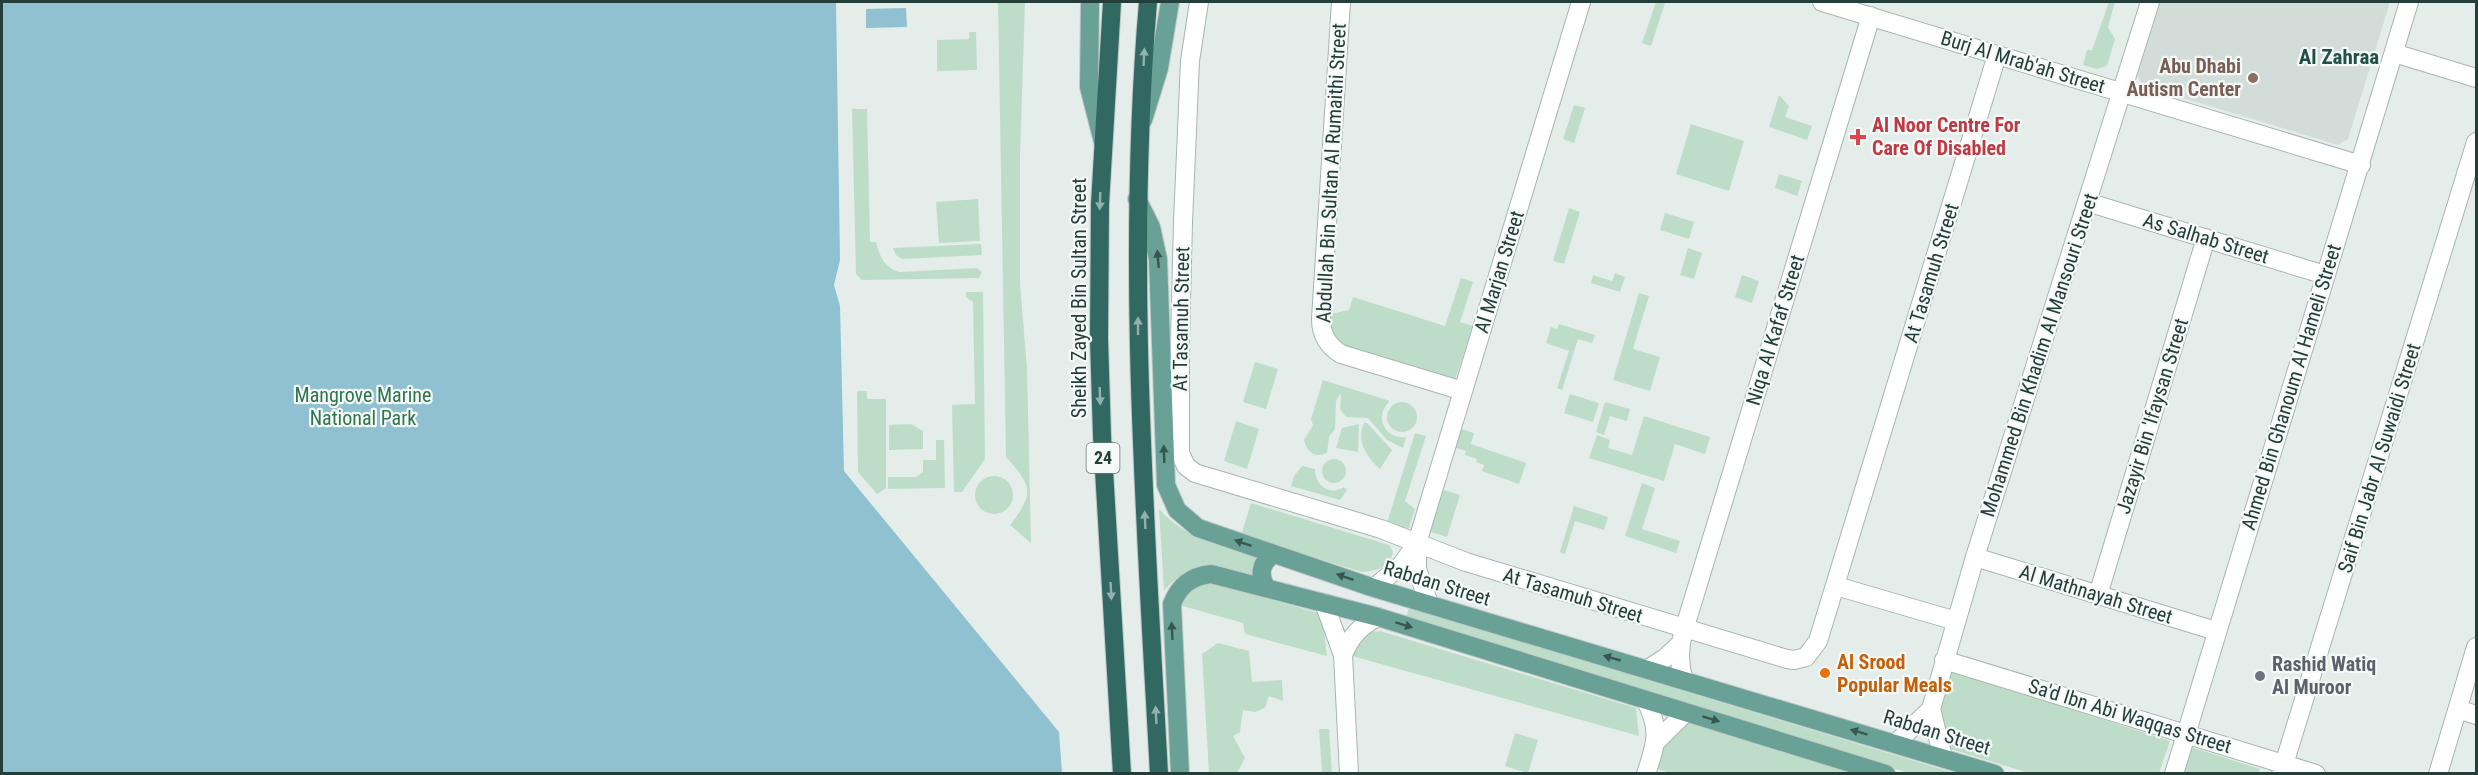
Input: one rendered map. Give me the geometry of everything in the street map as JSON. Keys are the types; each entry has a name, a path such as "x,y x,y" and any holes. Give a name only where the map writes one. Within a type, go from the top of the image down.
{"highway":[{"name":"Sheikh Zayed Bin Sultan Street","path":"1112,2 1103,143 1099,360 1122,774"},
{"name":"24","path":"1148,2 1137,200 1140,427 1159,774"}],"main road":[{"path":"1090,2 1089,87 1103,143"},
{"path":"1140,127 1159,68 1170,2"},
{"name":"Rabdan Street","path":"1137,200 1151,227 1158,259 1164,471 1170,498 1177,510 1198,528 1374,588 1995,774"},
{"path":"1266,588 1261,575 1262,566 1274,554"},
{"path":"1180,774 1171,613 1175,596 1186,582 1202,575 1220,575 1378,617 1884,773"}],"street":[{"name":"At Tasamuh Street","path":"1199,2 1190,61 1181,272 1180,453 1183,462 1195,473 1381,529 1466,562 1682,637 1787,659 1800,659 1816,647 1997,54"},
{"name":"Abdullah Bin Sultan Al Rumaithi Street","path":"1341,2 1321,319 1323,333 1329,345 1341,354 1463,391"},
{"name":"Al Marjan Street","path":"1430,604 1417,569 1417,543 1581,2"},
{"name":"Burj Al Mrab'ah Street","path":"1822,2 2361,165"},
{"name":"Mohammed Bin Khadim Al Mansouri Street","path":"1944,758 1931,709 1944,660 2150,2"},
{"name":"Ahmed Bin Ghanoum Al Hameli Street","path":"2174,774 2409,2"},
{"name":"Niqa Al Kafaf Street","path":"1684,680 1679,658 1682,637 1871,16"},
{"path":"2394,53 2476,78"},
{"name":"Saif Bin Jabr Al Suwaidi Street","path":"2283,769 2469,194 2476,142"},
{"name":"As Salhab Street","path":"2087,202 2325,275"},
{"name":"Jazayir Bin 'Ifaysan Street","path":"2098,595 2206,238"},
{"name":"Al Marjan Street","path":"1374,588 1402,564 1417,543"},
{"name":"Al Mathnayah Street","path":"1975,557 2216,631"},
{"path":"1836,586 1956,621"},
{"path":"1324,603 1343,655 1349,774"},
{"path":"1343,655 1347,645 1360,628 1378,617"},
{"path":"1648,669 1665,658 1682,637"},
{"path":"2438,774 2476,647"},
{"name":"Sa'd Ibn Abi Waqqas Street","path":"1944,660 2185,732 2283,769 2316,774"},
{"path":"1646,701 1655,724 1657,741 1646,774"},
{"path":"1895,744 1931,709"},
{"path":"2458,709 2476,715"},
{"path":"1657,741 1686,712"}],"shaded area":[{"name":"Abu Dhabi Autism Center","path":"2155,2 2390,2 2348,139 2338,145 2143,86 2134,69"}],"green space":[{"path":"998,2 1025,2 1020,156 1020,284 1027,368 1031,543 1010,525 1024,505 1027,490 1021,475 1006,457"},
{"path":"1656,2 1665,3 1651,46 1642,43"},
{"path":"2109,2 2115,2 2108,27 2115,39 2107,66 2097,69 2083,65 2087,50 2092,50"},
{"path":"969,32 976,32 977,70 937,71 937,40 969,39"},
{"path":"1779,95 1789,106 1785,117 1812,126 1807,140 1769,127"},
{"path":"1574,105 1585,108 1574,143 1563,139"},
{"path":"852,109 867,109 870,242 876,242 883,261 899,272 977,268 982,272 979,278 862,280 856,274"},
{"path":"1691,124 1744,141 1729,191 1676,174"},
{"path":"1779,174 1802,181 1797,196 1775,188"},
{"path":"978,199 980,241 939,243 936,202"},
{"path":"1569,208 1580,212 1564,264 1553,261"},
{"path":"1665,213 1694,222 1689,239 1660,230"},
{"path":"981,244 982,255 902,259 896,255 893,248"},
{"path":"1688,248 1702,253 1694,279 1680,275"},
{"path":"1615,273 1625,277 1620,292 1591,283 1593,275 1612,281"},
{"path":"1742,275 1759,281 1752,303 1735,297"},
{"path":"1461,278 1473,282 1460,322 1473,326 1455,380 1335,348 1322,316 1349,310 1353,297 1445,326"},
{"path":"966,292 983,292 985,459 962,492 954,492 952,405 975,404 973,302 966,297"},
{"path":"1639,293 1649,296 1633,349 1660,357 1650,391 1613,380"},
{"path":"1559,324 1595,335 1592,343 1578,339 1562,390 1557,388 1569,351 1546,343 1551,327 1557,329"},
{"path":"1255,362 1278,369 1266,409 1243,402"},
{"path":"1323,380 1390,401 1382,413 1382,420 1387,431 1392,435 1406,437 1403,448 1387,440 1368,418 1346,417 1340,409 1340,394 1336,401 1335,429 1329,437 1327,453 1315,455 1309,451 1304,440 1313,425 1311,419"},
{"path":"857,391 867,391 867,399 886,399 886,488 877,494 858,472"},
{"path":"1570,394 1599,403 1593,422 1564,413"},
{"path":"1402,402 1413,406 1417,417 1413,428 1402,432 1391,428 1387,417 1391,406"},
{"path":"1605,402 1630,409 1627,421 1610,416 1604,435 1596,432"},
{"path":"1644,416 1710,437 1705,454 1675,444 1664,481 1589,458 1597,435 1610,440 1608,448 1632,455"},
{"path":"1236,421 1259,429 1247,469 1224,461"},
{"path":"1364,423 1367,423 1392,450 1380,469 1370,459 1364,448 1361,436"},
{"path":"911,424 923,431 923,449 889,450 889,425"},
{"path":"1359,424 1358,452 1336,448 1342,428"},
{"path":"1459,428 1474,433 1471,444 1526,463 1519,484 1482,471 1484,465 1476,462 1477,459 1465,455 1466,451 1453,447"},
{"path":"1415,433 1426,436 1405,501 1415,509 1409,528 1400,531 1386,526"},
{"path":"936,440 944,440 945,488 888,489 888,477 916,477 923,472 923,460 936,460"},
{"path":"1334,459 1339,460 1345,466 1345,476 1339,482 1334,483 1329,482 1323,476 1322,471 1323,466 1329,460"},
{"path":"1302,466 1315,469 1320,485 1324,488 1339,490 1344,487 1347,490 1340,500 1291,486 1294,476"},
{"path":"994,476 1001,477 1007,482 1012,488 1012,502 1007,508 1001,513 994,514 987,513 981,508 976,502 975,495 976,488 981,482 987,477"},
{"path":"1642,483 1655,488 1642,529 1680,541 1676,553 1625,536"},
{"path":"1441,489 1460,495 1447,537 1428,531"},
{"path":"1251,503 1389,545 1393,552 1386,565 1373,571 1362,572 1241,535"},
{"path":"1574,506 1608,517 1604,530 1575,521 1565,554 1560,552"},
{"path":"1159,509 1181,528 1205,540 1258,557 1252,568 1253,583 1189,572 1177,578 1164,590"},
{"path":"1206,581 1322,614 1327,656 1245,634 1243,623 1172,603"},
{"path":"1409,608 1954,773 1909,773 1405,620"},
{"path":"1380,631 1636,708 1639,736 1345,654 1363,633"},
{"path":"1218,643 1249,651 1252,682 1282,680 1283,701 1269,696 1265,708 1255,712 1243,710 1240,732 1233,736 1245,758 1237,773 1209,773 1202,654"},
{"path":"1949,670 2170,741 2159,773 2029,773 1944,747 1935,714"},
{"path":"1685,722 1851,773 1673,774 1654,768 1661,743"},
{"path":"1319,729 1329,729 1332,773 1322,773"},
{"path":"1515,733 1538,740 1528,773 1505,766"},
{"path":"2191,747 2260,769 2258,773 2183,774"}],"water":[{"name":"Mangrove Marine National Park","path":"2,2 836,2 840,260 834,285 840,306 844,471 1059,732 1062,773 2,773"},
{"path":"906,8 907,27 866,28 866,9"}],"place":[{"name":"Abu Dhabi Autism Center","path":"2253,78"},
{"name":"Al Noor Centre For Care Of Disabled","path":"1858,137"},
{"name":"Al Srood Popular Meals","path":"1825,673"},
{"name":"Rashid Watiq Al Muroor","path":"2260,676"}],"district":[{"name":"Al Zahraa","path":"2339,57"}]}
